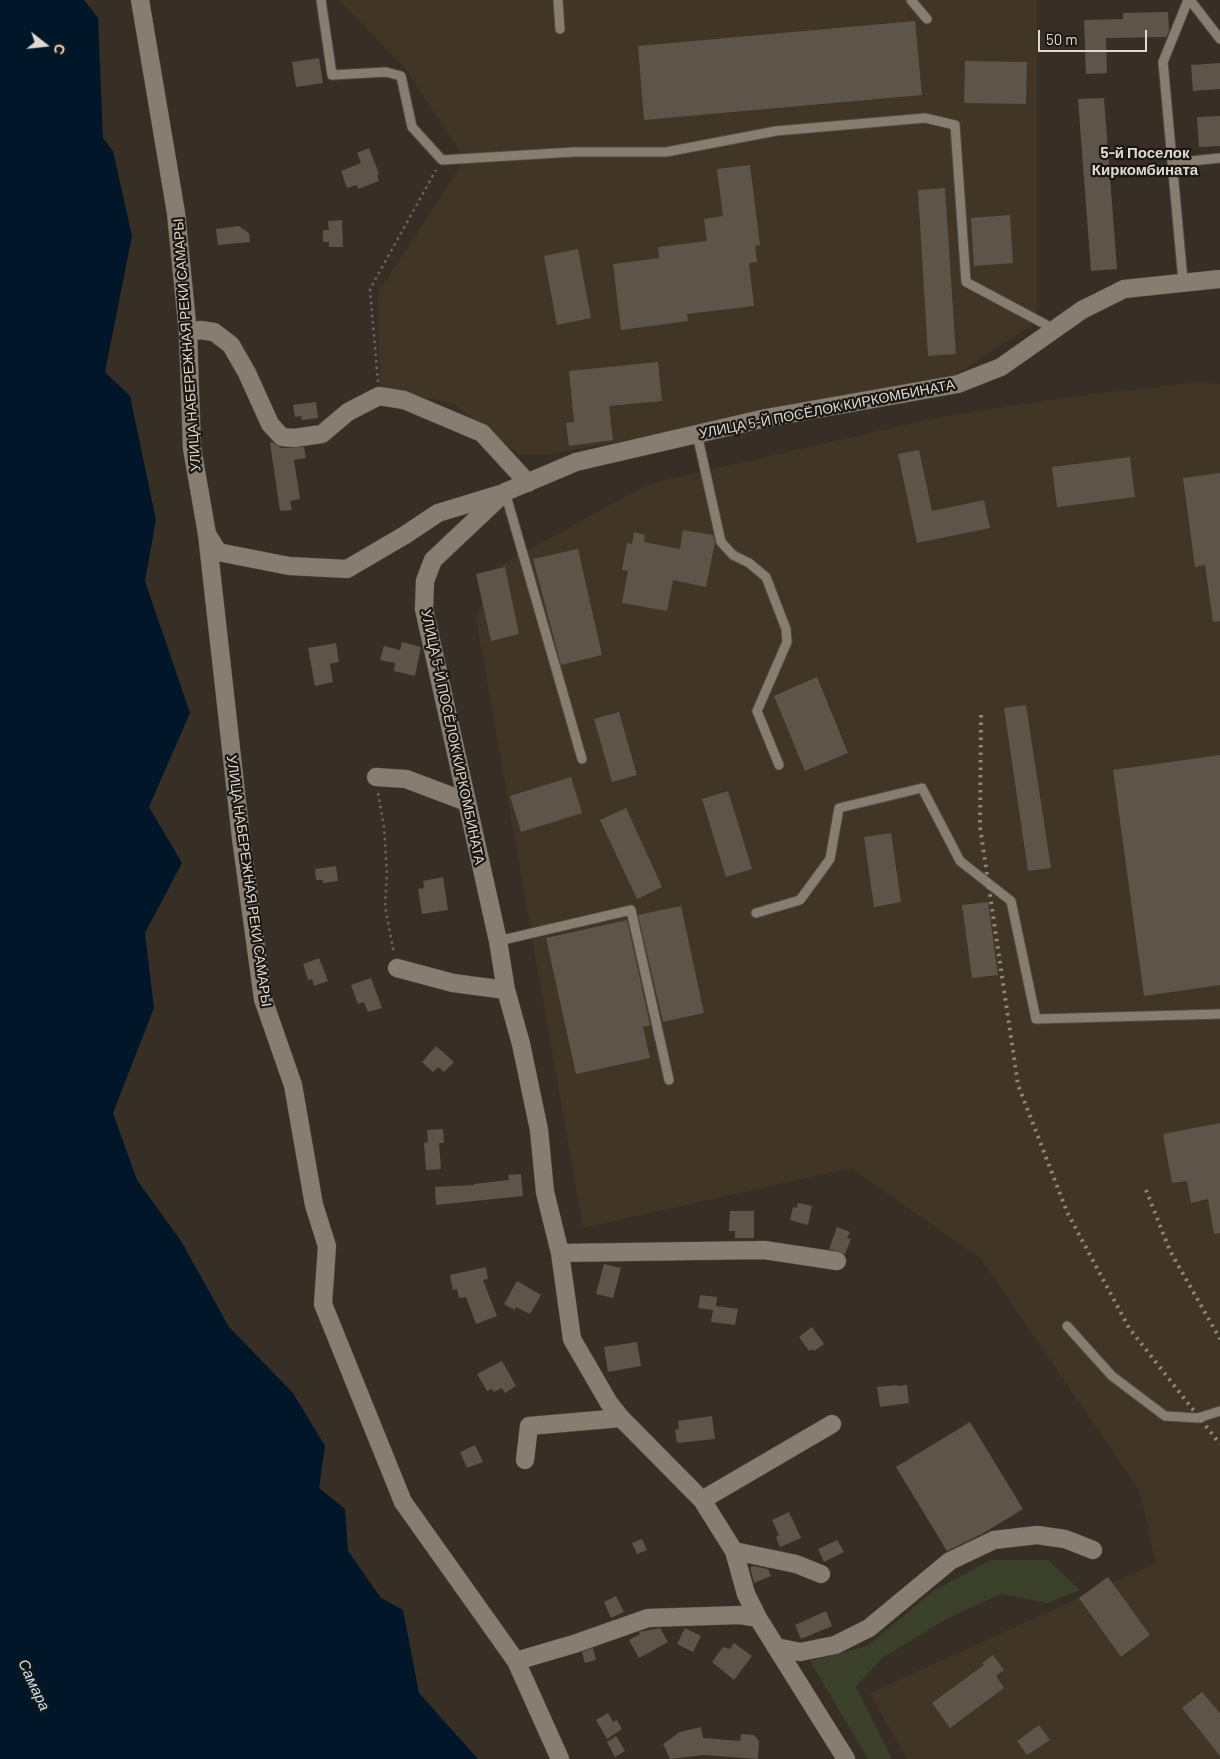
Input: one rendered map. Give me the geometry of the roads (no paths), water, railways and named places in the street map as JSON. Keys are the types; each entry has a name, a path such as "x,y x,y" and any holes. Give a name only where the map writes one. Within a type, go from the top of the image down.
{"street":[{"name":"УЛИЦА НАБЕРЕЖНАЯ РЕКИ САМАРЫ","path":"140,0 176,213 188,333 192,448 207,534 241,838 263,999 293,1085 314,1205 327,1246 323,1304 403,1502 516,1661 560,1759"},
{"name":"УЛИЦА 5-Й ПОСЁЛОК КИРКОМБИНАТА","path":"846,1759 758,1618 746,1594 734,1551 702,1500 621,1418 609,1403 572,1339 560,1253 545,1192 539,1130 525,1063 506,990 498,941 424,609 425,581 433,560 505,492 576,462 766,418 958,384 1001,367 1082,310 1124,289 1183,281 1220,279"},
{"path":"188,333 200,330 214,332 231,346 247,373 270,424 282,437 294,438 322,434 348,412 379,396 404,400 482,433 528,483"},
{"path":"207,534 218,552 289,566 347,569 438,513 505,492"},
{"path":"376,777 406,779 467,802"},
{"path":"397,968 453,983 506,990"},
{"path":"560,1253 764,1250 837,1261"},
{"path":"525,1460 529,1426 621,1418"},
{"path":"702,1500 832,1424"},
{"path":"776,1646 800,1652 834,1645 843,1641 869,1628 950,1560 994,1540 1037,1535 1065,1539 1093,1550"},
{"path":"734,1551 796,1564 821,1574"},
{"path":"516,1661 574,1644 648,1618 740,1615 758,1618"}],"lane":[{"path":"321,0 332,76 386,72 401,76 412,127 442,160 574,152 666,152 776,131 925,118 955,125 966,282 1054,330"},
{"path":"558,0 560,29"},
{"path":"911,0 927,19"},
{"path":"1183,281 1163,62 1189,0 1220,39"},
{"path":"1172,163 1220,158"},
{"path":"697,434 721,542 734,555 749,563 766,577 786,629 787,642 757,711 780,765"},
{"path":"505,492 582,759"},
{"path":"756,914 800,900 830,859 839,808 922,788 960,861 1011,901 1036,1019 1220,1014"},
{"path":"498,941 631,910 669,1080"},
{"path":"1067,1326 1112,1376 1165,1416 1198,1418 1220,1411"}],"water":[{"name":"Самара","path":"0,0 84,0 98,18 103,138 113,151 132,236 105,372 130,396 156,520 145,581 190,713 149,807 182,863 145,933 154,1008 113,1113 137,1180 181,1241 229,1327 293,1393 325,1446 319,1488 345,1509 348,1551 381,1598 403,1610 419,1693 478,1759 0,1759"}],"railway":[{"path":"981,715 980,827 1018,1085 1067,1212 1129,1328 1220,1444"},
{"path":"1146,1190 1170,1251 1220,1339"}],"district":[{"name":"5-й Поселок Киркомбината","path":"1145,162"}]}
